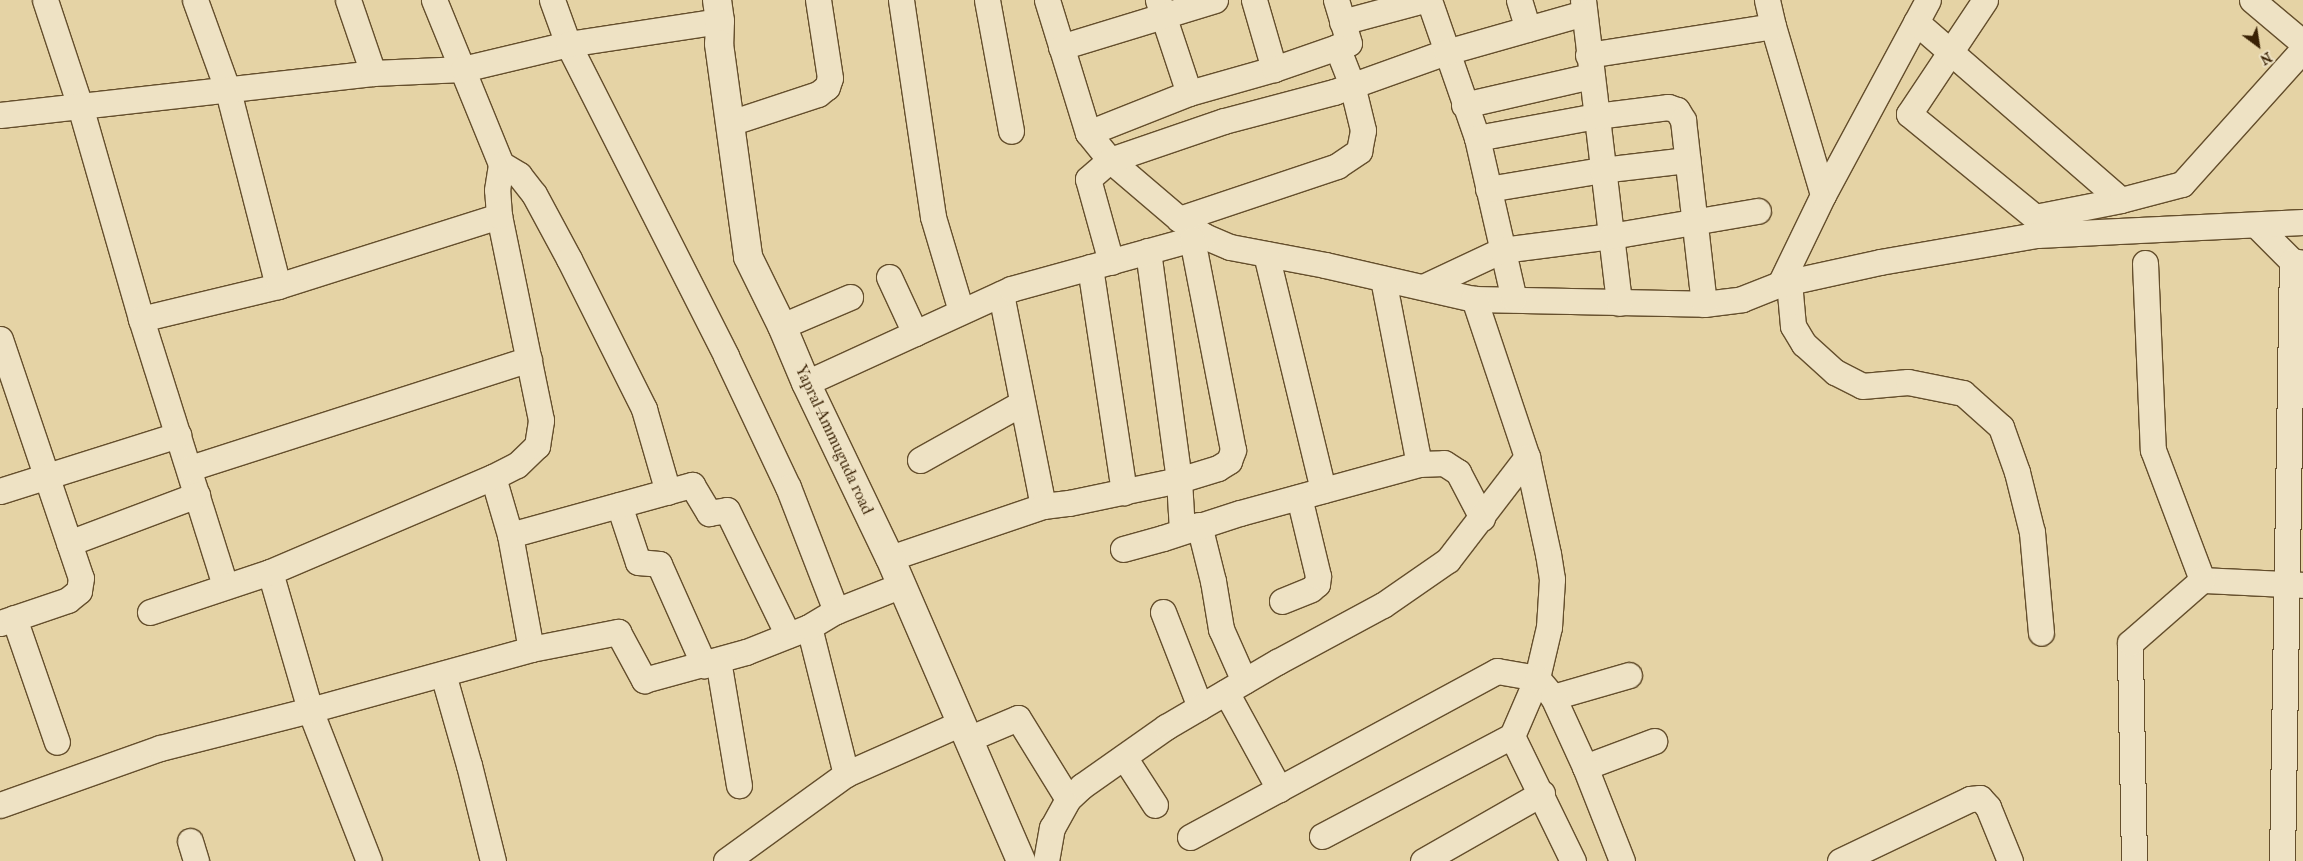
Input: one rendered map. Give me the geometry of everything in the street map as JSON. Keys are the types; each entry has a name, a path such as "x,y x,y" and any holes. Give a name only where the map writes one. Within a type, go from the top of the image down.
{"main road":[{"name":"Yapral-Ammuguda road","path":"718,10 719,44 748,257 890,558 1021,861"}],"street":[{"path":"45,0 80,106 141,319 190,468 225,586"},
{"path":"195,0 228,91 278,286"},
{"path":"348,0 373,73"},
{"path":"150,612 270,572 493,477 517,465 537,446 541,420 499,216 497,190 501,164 434,0"},
{"path":"552,0 568,44 732,369 788,487 836,611"},
{"path":"730,123 818,94 827,87 830,78 818,0"},
{"path":"901,0 933,217 962,311"},
{"path":"988,0 1011,131"},
{"path":"1047,0 1088,133 1110,160 1179,219 1198,238 1230,247 1423,287 1474,300 1514,299 1704,304 1742,299 1784,283 1880,262 2037,235 2303,222"},
{"path":"1061,48 1160,8 1216,0"},
{"path":"1254,0 1274,69"},
{"path":"1088,133 1189,93 1274,69 1349,43 1339,11 1424,0"},
{"path":"1429,0 1477,138 1514,299"},
{"path":"1520,0 1528,29"},
{"path":"1767,0 1823,195"},
{"path":"1928,0 1823,195 1784,283 1793,326 1804,344 1835,372 1862,386 1908,382 1963,393 2001,427 2017,472 2032,532 2041,633"},
{"path":"1985,0 1909,114 2035,218 2121,200 2182,184 2303,49"},
{"path":"2252,0 2303,43"},
{"path":"1124,492 1100,264 1088,179 1110,160 1224,121 1334,92 1446,52 1528,29 1584,7 1589,66 1619,303"},
{"path":"1160,8 1189,93"},
{"path":"0,115 228,91 373,73 463,69 718,10"},
{"path":"1916,22 2121,200"},
{"path":"1464,105 1589,66 1773,26"},
{"path":"1179,219 1338,166 1359,151 1363,130 1352,85 1337,47"},
{"path":"1477,138 1596,116 1668,107 1677,110 1683,120 1704,304"},
{"path":"1488,189 1602,170 1687,160"},
{"path":"501,164 519,175 534,194 569,259 644,409 668,492"},
{"path":"1423,287 1502,250 1610,236 1758,211"},
{"path":"141,319 278,286 499,216"},
{"path":"2256,224 2297,262 2295,585 2282,861"},
{"path":"806,383 1001,294 1100,264 1198,238"},
{"path":"890,558 1042,506 1070,503 1179,480 1218,468 1229,461 1233,450 1198,238"},
{"path":"1148,251 1179,480 1190,528 1213,581 1221,629 1235,687 1279,788"},
{"path":"1266,254 1323,490"},
{"path":"2145,263 2153,450 2202,580"},
{"path":"889,277 915,333"},
{"path":"1383,279 1419,464"},
{"path":"1001,294 1042,506"},
{"path":"782,326 850,297"},
{"path":"1322,836 1512,736 1537,678 1549,627 1552,579 1542,518 1527,457 1474,300"},
{"path":"0,339 4,366 46,477 81,578 79,591 68,600 7,621 57,742"},
{"path":"190,468 529,359"},
{"path":"920,460 1022,403"},
{"path":"0,491 178,435"},
{"path":"1046,861 1052,828 1068,800 1166,727 1383,605 1448,560 1527,457"},
{"path":"1123,548 1419,464 1444,463 1458,472 1482,518"},
{"path":"493,477 510,535 531,649"},
{"path":"510,535 692,484 709,513 727,510 799,631 846,774"},
{"path":"69,543 197,495"},
{"path":"1282,601 1311,589 1317,584 1318,576 1299,497"},
{"path":"619,505 638,562 659,564 711,662 739,784"},
{"path":"270,572 310,710 369,861"},
{"path":"2134,861 2130,643 2202,580 2295,585"},
{"path":"0,805 160,748 310,710 531,649 618,632 644,680 746,652 799,631 836,611 902,586"},
{"path":"1163,612 1200,707"},
{"path":"1190,837 1496,671 1537,678 1553,697 1585,767 1622,861"},
{"path":"443,674 469,765 493,861"},
{"path":"1553,697 1629,675"},
{"path":"726,861 846,774 964,731 1018,718 1068,800"},
{"path":"1512,736 1542,793 1573,861"},
{"path":"1585,767 1654,741"},
{"path":"1124,757 1155,806"},
{"path":"1424,861 1451,854 1542,793"},
{"path":"1856,858 1970,799 1980,798 1988,806 2003,859"}]}
